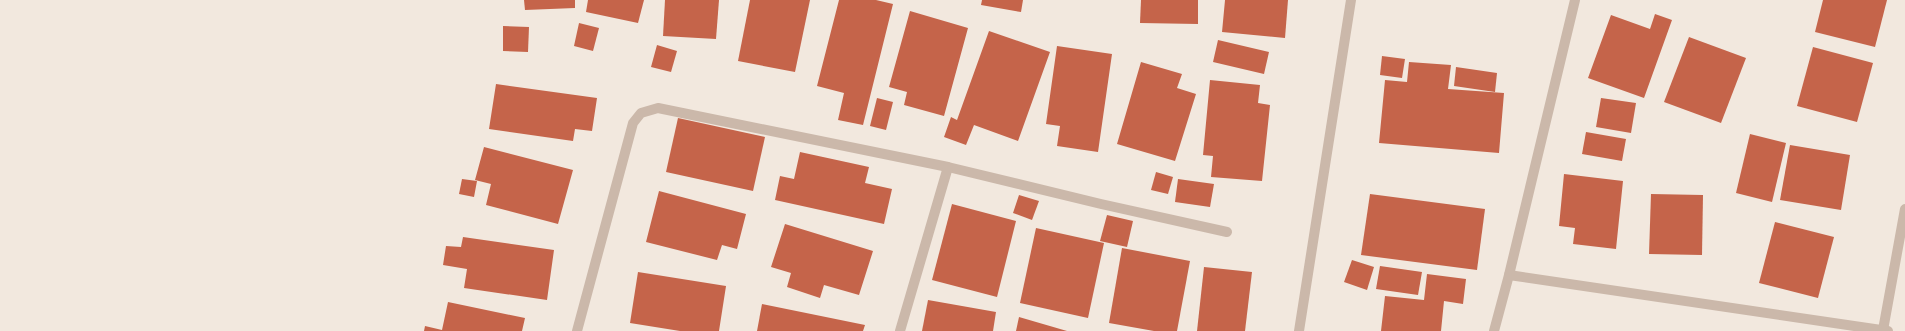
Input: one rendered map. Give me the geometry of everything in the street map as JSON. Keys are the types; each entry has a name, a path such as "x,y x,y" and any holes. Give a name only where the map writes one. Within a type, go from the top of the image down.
{"street":[{"path":"1299,331 1351,0"},
{"path":"1494,331 1509,275 1575,0"},
{"path":"577,331 633,123 642,113 658,108 948,167 1101,204 1228,232"},
{"path":"900,331 948,167"},
{"path":"1509,275 1886,331 1905,209"}],"building":[{"path":"524,0 575,0 575,8 525,10"},
{"path":"588,0 644,0 638,23 586,12"},
{"path":"665,0 719,0 716,39 663,36"},
{"path":"750,0 810,0 795,72 738,61"},
{"path":"839,0 876,0 893,4 863,125 838,120 844,93 817,86"},
{"path":"982,0 1023,0 1021,12 981,5"},
{"path":"1141,0 1198,0 1198,24 1140,23"},
{"path":"1225,0 1288,0 1285,38 1222,32"},
{"path":"1823,0 1887,0 1875,47 1815,32"},
{"path":"910,11 968,28 944,116 904,105 907,92 889,87"},
{"path":"1655,14 1672,20 1644,98 1588,78 1611,15 1650,29"},
{"path":"579,23 599,28 593,51 574,46"},
{"path":"503,26 529,27 528,52 503,51"},
{"path":"989,31 1050,52 1018,141 974,125 966,145 944,137 951,117 957,120"},
{"path":"1689,37 1746,58 1721,123 1664,102"},
{"path":"1218,40 1269,52 1264,74 1213,62"},
{"path":"657,45 677,51 671,72 651,67"},
{"path":"1057,46 1112,54 1098,152 1057,146 1060,126 1046,124"},
{"path":"1813,47 1873,63 1857,122 1797,106"},
{"path":"1382,56 1405,59 1402,78 1380,75"},
{"path":"1141,62 1182,74 1177,88 1196,94 1175,161 1117,144"},
{"path":"1409,62 1451,65 1448,89 1504,93 1499,153 1379,143 1385,80 1407,82"},
{"path":"1456,67 1497,73 1495,92 1454,86"},
{"path":"1210,80 1260,85 1258,103 1270,105 1262,181 1211,177 1213,156 1203,155"},
{"path":"496,84 597,98 592,131 575,129 573,141 489,129"},
{"path":"877,98 893,102 886,130 870,126"},
{"path":"1601,98 1636,103 1631,133 1596,127"},
{"path":"678,118 765,137 753,191 666,172"},
{"path":"1586,132 1626,139 1622,161 1582,154"},
{"path":"1750,134 1786,143 1772,202 1736,193"},
{"path":"1790,145 1850,155 1841,210 1780,200"},
{"path":"484,147 573,170 558,224 486,205 491,184 475,180"},
{"path":"800,152 869,167 865,183 892,189 884,224 775,200 780,176 794,179"},
{"path":"1156,172 1173,177 1168,194 1151,190"},
{"path":"1564,174 1623,181 1616,249 1573,244 1575,228 1559,226"},
{"path":"462,179 477,181 474,197 459,194"},
{"path":"1178,179 1214,184 1210,207 1175,202"},
{"path":"659,191 746,214 737,249 722,245 717,260 646,242"},
{"path":"1370,194 1485,209 1477,270 1361,255"},
{"path":"1651,194 1703,195 1702,255 1649,254"},
{"path":"1019,195 1039,201 1032,220 1013,213"},
{"path":"952,204 1016,221 997,297 932,280"},
{"path":"1107,215 1133,221 1127,247 1100,241"},
{"path":"1775,222 1834,237 1818,298 1759,283"},
{"path":"785,224 873,251 859,295 824,285 820,298 787,287 791,273 771,267"},
{"path":"1036,228 1104,243 1088,318 1020,303"},
{"path":"463,237 554,250 547,300 464,288 467,269 443,265 446,246 461,247"},
{"path":"1122,248 1190,261 1177,331 1154,331 1109,323"},
{"path":"1352,260 1374,267 1367,290 1344,282"},
{"path":"1380,266 1422,272 1418,295 1376,289"},
{"path":"1204,267 1252,272 1245,331 1197,331"},
{"path":"638,272 726,286 719,331 680,331 630,323"},
{"path":"1427,274 1466,279 1463,304 1444,301 1441,331 1381,331 1385,296 1424,300"},
{"path":"928,300 996,312 993,331 922,331"},
{"path":"448,302 525,318 522,331 424,331 425,326 442,330"},
{"path":"762,304 865,325 863,331 757,331"},
{"path":"1019,317 1067,331 1016,331"}]}
